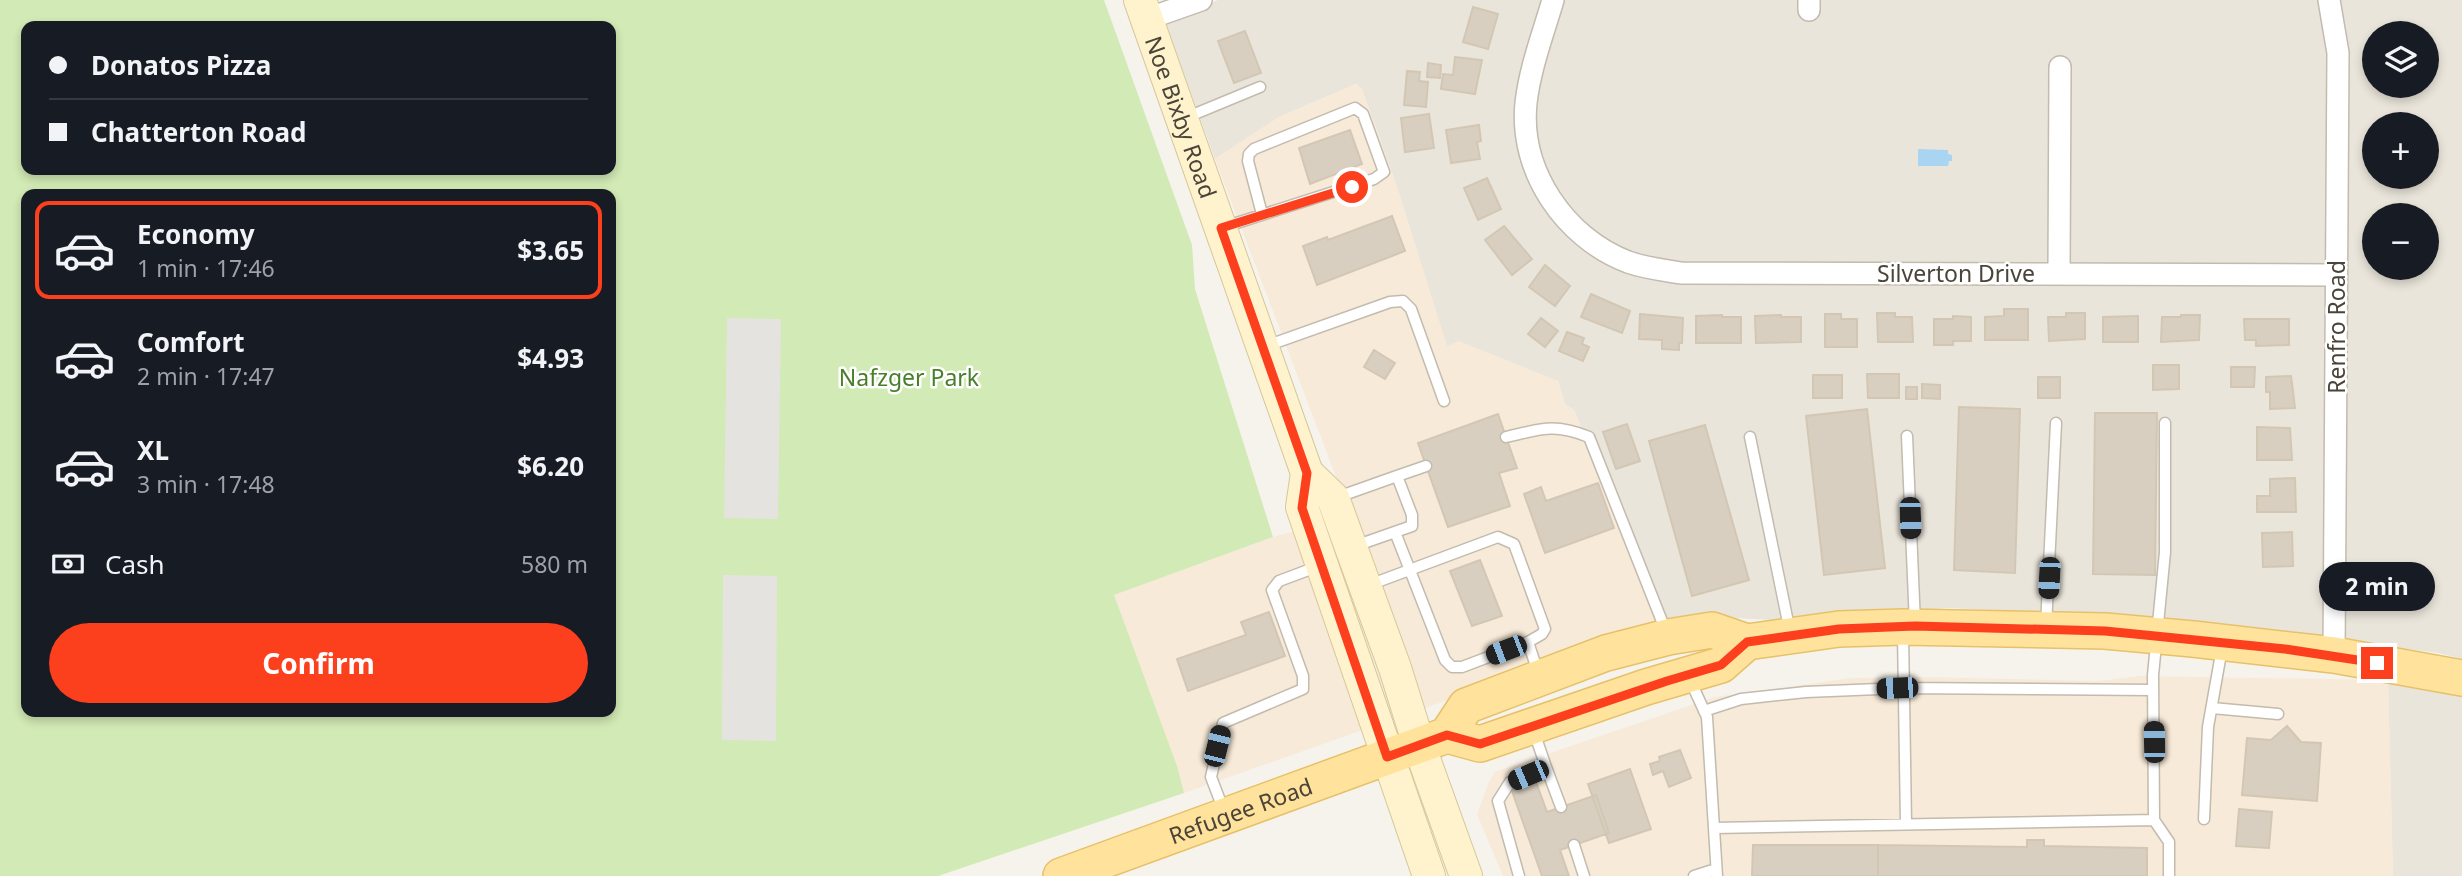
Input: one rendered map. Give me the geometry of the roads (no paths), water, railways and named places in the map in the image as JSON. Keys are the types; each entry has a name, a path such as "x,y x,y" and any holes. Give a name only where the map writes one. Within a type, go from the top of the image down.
{"main road":[{"path":"1433,740 1466,706 1606,653 1668,637 1712,630 1747,642 1839,629 1909,627 2046,629 2158,635 2334,655 2462,678"},
{"path":"1433,740 1480,744 1721,665 1747,642"},
{"name":"Refugee Road","path":"1061,876 1433,740"}],"street":[{"path":"1143,10 1200,0"},
{"name":"Silverton Drive","path":"1553,0 1532,69 1526,105 1525,130 1532,160 1544,189 1562,214 1583,236 1629,262 1681,273 2336,275"},
{"name":"Renfro Road","path":"2329,0 2337,53 2334,655"},
{"name":"Noe Bixby Road","path":"1143,10 1307,473 1302,508 1429,876"},
{"path":"2059,274 2060,67"},
{"name":"Noe Bixby Road","path":"1307,473 1333,498 1366,586 1433,740 1466,876"}],"lane":[{"path":"1182,119 1260,87"},
{"path":"1221,228 1374,180 1384,173 1363,114 1355,108 1254,149 1249,154 1248,162 1262,214"},
{"path":"1263,346 1390,302 1403,301 1411,309 1444,401"},
{"path":"2046,629 2056,423"},
{"path":"2165,423 2165,552 2153,690 2154,820 2169,842 2169,876"},
{"path":"1506,437 1549,427 1569,429 1589,437 1668,637"},
{"path":"1906,824 1903,688 1909,627 1907,436"},
{"path":"1750,437 1791,635"},
{"path":"1333,498 1426,466"},
{"path":"1352,547 1412,526 1412,515 1397,476"},
{"path":"1366,586 1410,569 1498,537 1514,544 1545,629 1542,634 1528,642 1462,667 1452,667 1445,660 1410,569 1395,532"},
{"path":"1226,817 1211,777 1223,723 1303,688 1303,676 1272,590 1279,581 1322,566"},
{"path":"1528,642 1540,678"},
{"path":"2204,819 2208,727 2223,642"},
{"path":"1688,674 1707,717 1717,872 1694,876"},
{"path":"1704,711 1741,699 1806,692 1903,688 2153,690"},
{"path":"2212,708 2278,714"},
{"path":"1532,726 1560,807"},
{"path":"1519,876 1498,801 1510,782 1546,767"},
{"path":"1714,828 2154,820"},
{"path":"1574,845 1584,876"}],"water":[{"path":"1918,149 1948,150 1952,161 1949,161 1948,166 1918,166"}],"park label":[{"name":"Nafzger Park","path":"909,377"}]}
